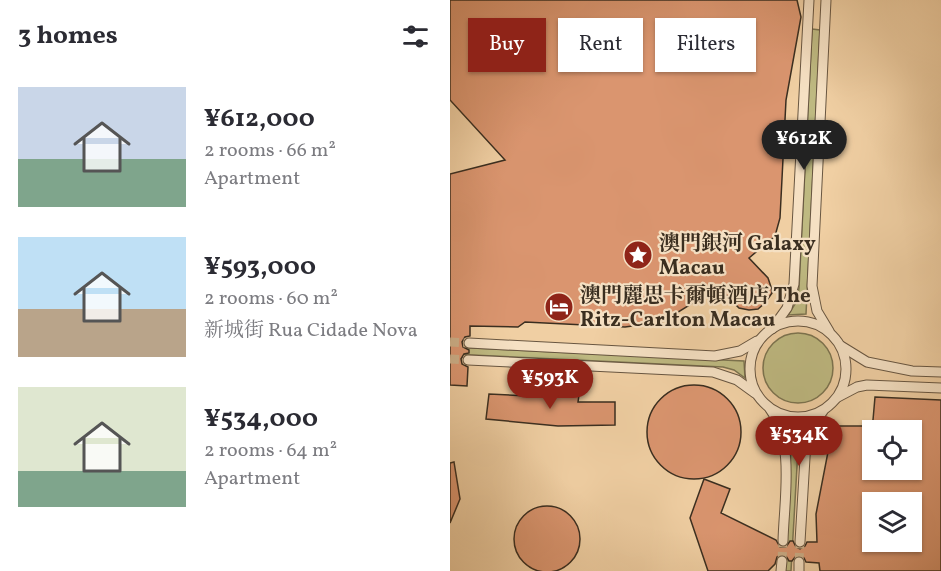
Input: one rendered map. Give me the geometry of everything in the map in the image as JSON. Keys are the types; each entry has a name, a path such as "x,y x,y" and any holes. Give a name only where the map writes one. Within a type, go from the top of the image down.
{"street":[{"path":"469,343 715,356 740,351 772,328 787,308 795,284 809,0"},
{"path":"826,0 812,286 817,310 843,350 847,366 844,383 836,398"},
{"path":"772,328 786,322 801,321 815,324 829,331"},
{"path":"757,394 751,378 750,361 761,338"},
{"path":"839,345 867,362 912,371 941,372"},
{"path":"468,360 713,372 737,380 757,394 768,406 781,428 786,453 783,541"},
{"path":"912,371 915,374 928,376 937,388"},
{"path":"800,542 806,441 818,417 836,398 867,385 937,388"},
{"path":"768,406 797,417 818,412 827,407"}],"shaded area":[{"path":"812,29 820,30 806,314 788,315 797,301 799,288"},
{"path":"798,333 811,336 823,343 830,355 833,368 830,381 823,393 811,400 798,403 785,400 773,393 766,381 763,368 766,355 773,343 785,336"},
{"path":"450,347 744,361 745,378 734,370 723,367 450,354"},
{"path":"783,423 806,424 798,449 791,571 784,571 791,450"}],"building":[{"path":"450,0 797,0 801,17 786,100 780,218 775,236 749,258 768,278 772,293 758,309 749,310 739,308 716,285 693,303 662,322 625,327 525,322 518,327 470,326 470,336 465,337 462,342 463,347 469,350 469,353 464,354 461,359 462,364 468,367 467,386 450,385 450,174 505,160 450,100"},
{"path":"694,385 712,389 727,399 737,414 741,432 737,450 727,465 712,475 694,479 676,475 661,465 651,450 647,432 651,414 661,399 676,389"},
{"path":"527,393 579,395 578,402 615,402 615,425 558,426 486,419 489,394 527,396"},
{"path":"875,397 941,400 941,571 820,571 819,563 806,562 800,555 789,561 782,554 777,557 775,564 768,571 708,571 690,518 704,479 730,489 721,513 776,540 780,547 786,547 790,541 793,541 800,549 807,542 817,542 816,514 833,426 862,426 862,480 922,480 922,420 873,420"},
{"path":"454,462 460,499 450,523 450,463"},
{"path":"547,506 560,509 570,516 577,526 580,539 577,552 570,562 560,569 547,572 534,569 524,562 517,552 514,539 517,526 524,516 534,509"}],"tunnel":[{"path":"450,342 469,343"},
{"path":"450,359 468,360"},
{"path":"782,561 783,541"},
{"path":"799,562 800,542"}],"place":[{"name":"澳門銀河 Galaxy Macau","path":"638,255"},
{"name":"澳門麗思卡爾頓酒店 The Ritz-Carlton Macau","path":"559,307"}]}
